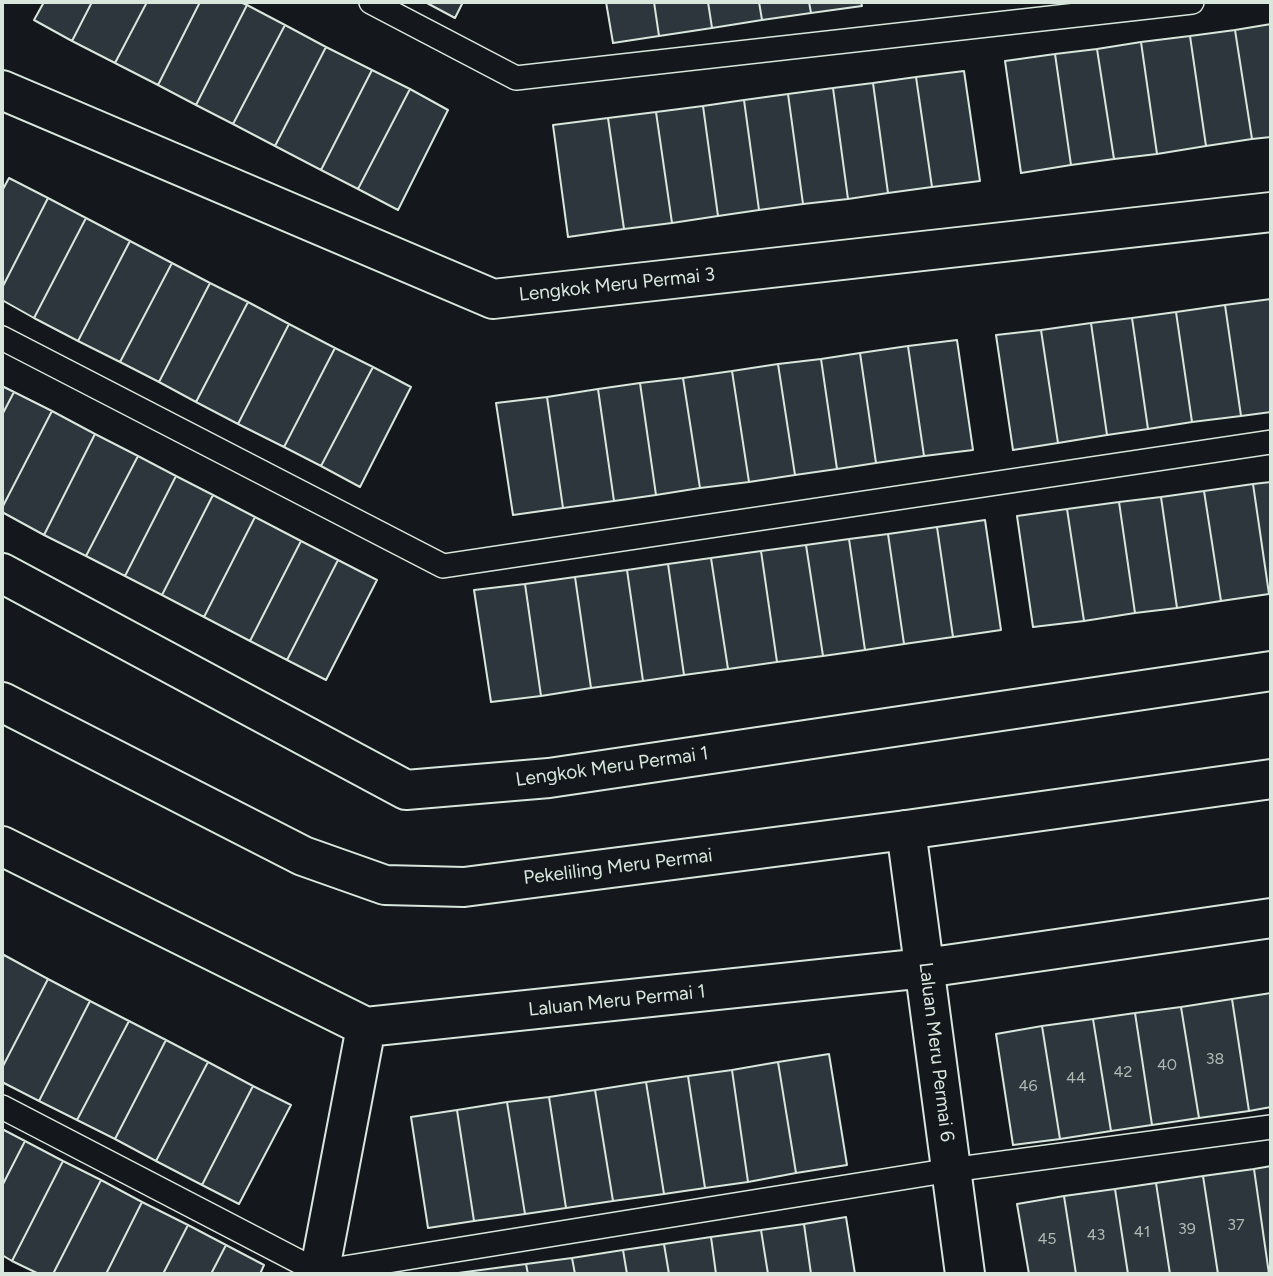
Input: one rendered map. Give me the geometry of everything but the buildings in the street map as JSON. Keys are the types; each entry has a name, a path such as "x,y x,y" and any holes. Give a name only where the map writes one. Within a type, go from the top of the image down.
{"street":[{"name":"Lengkok Meru Permai 3","path":"2,90 493,299 1271,212"},
{"name":"Lengkok Meru Permai 1","path":"2,573 406,790 550,778 1271,671"},
{"name":"Pekeliling Meru Permai","path":"2,702 303,856 386,885 464,887 906,830 1271,779"},
{"name":"Laluan Meru Permai 6","path":"906,830 965,1274"},
{"path":"2,846 366,1027 319,1273"},
{"name":"Laluan Meru Permai 1","path":"366,1027 925,968 1271,918"}],"lane":[{"path":"371,2 516,78 1192,2"},
{"path":"2,338 443,566 1271,442"},
{"path":"2,1107 319,1273 951,1170 1271,1127"}]}
